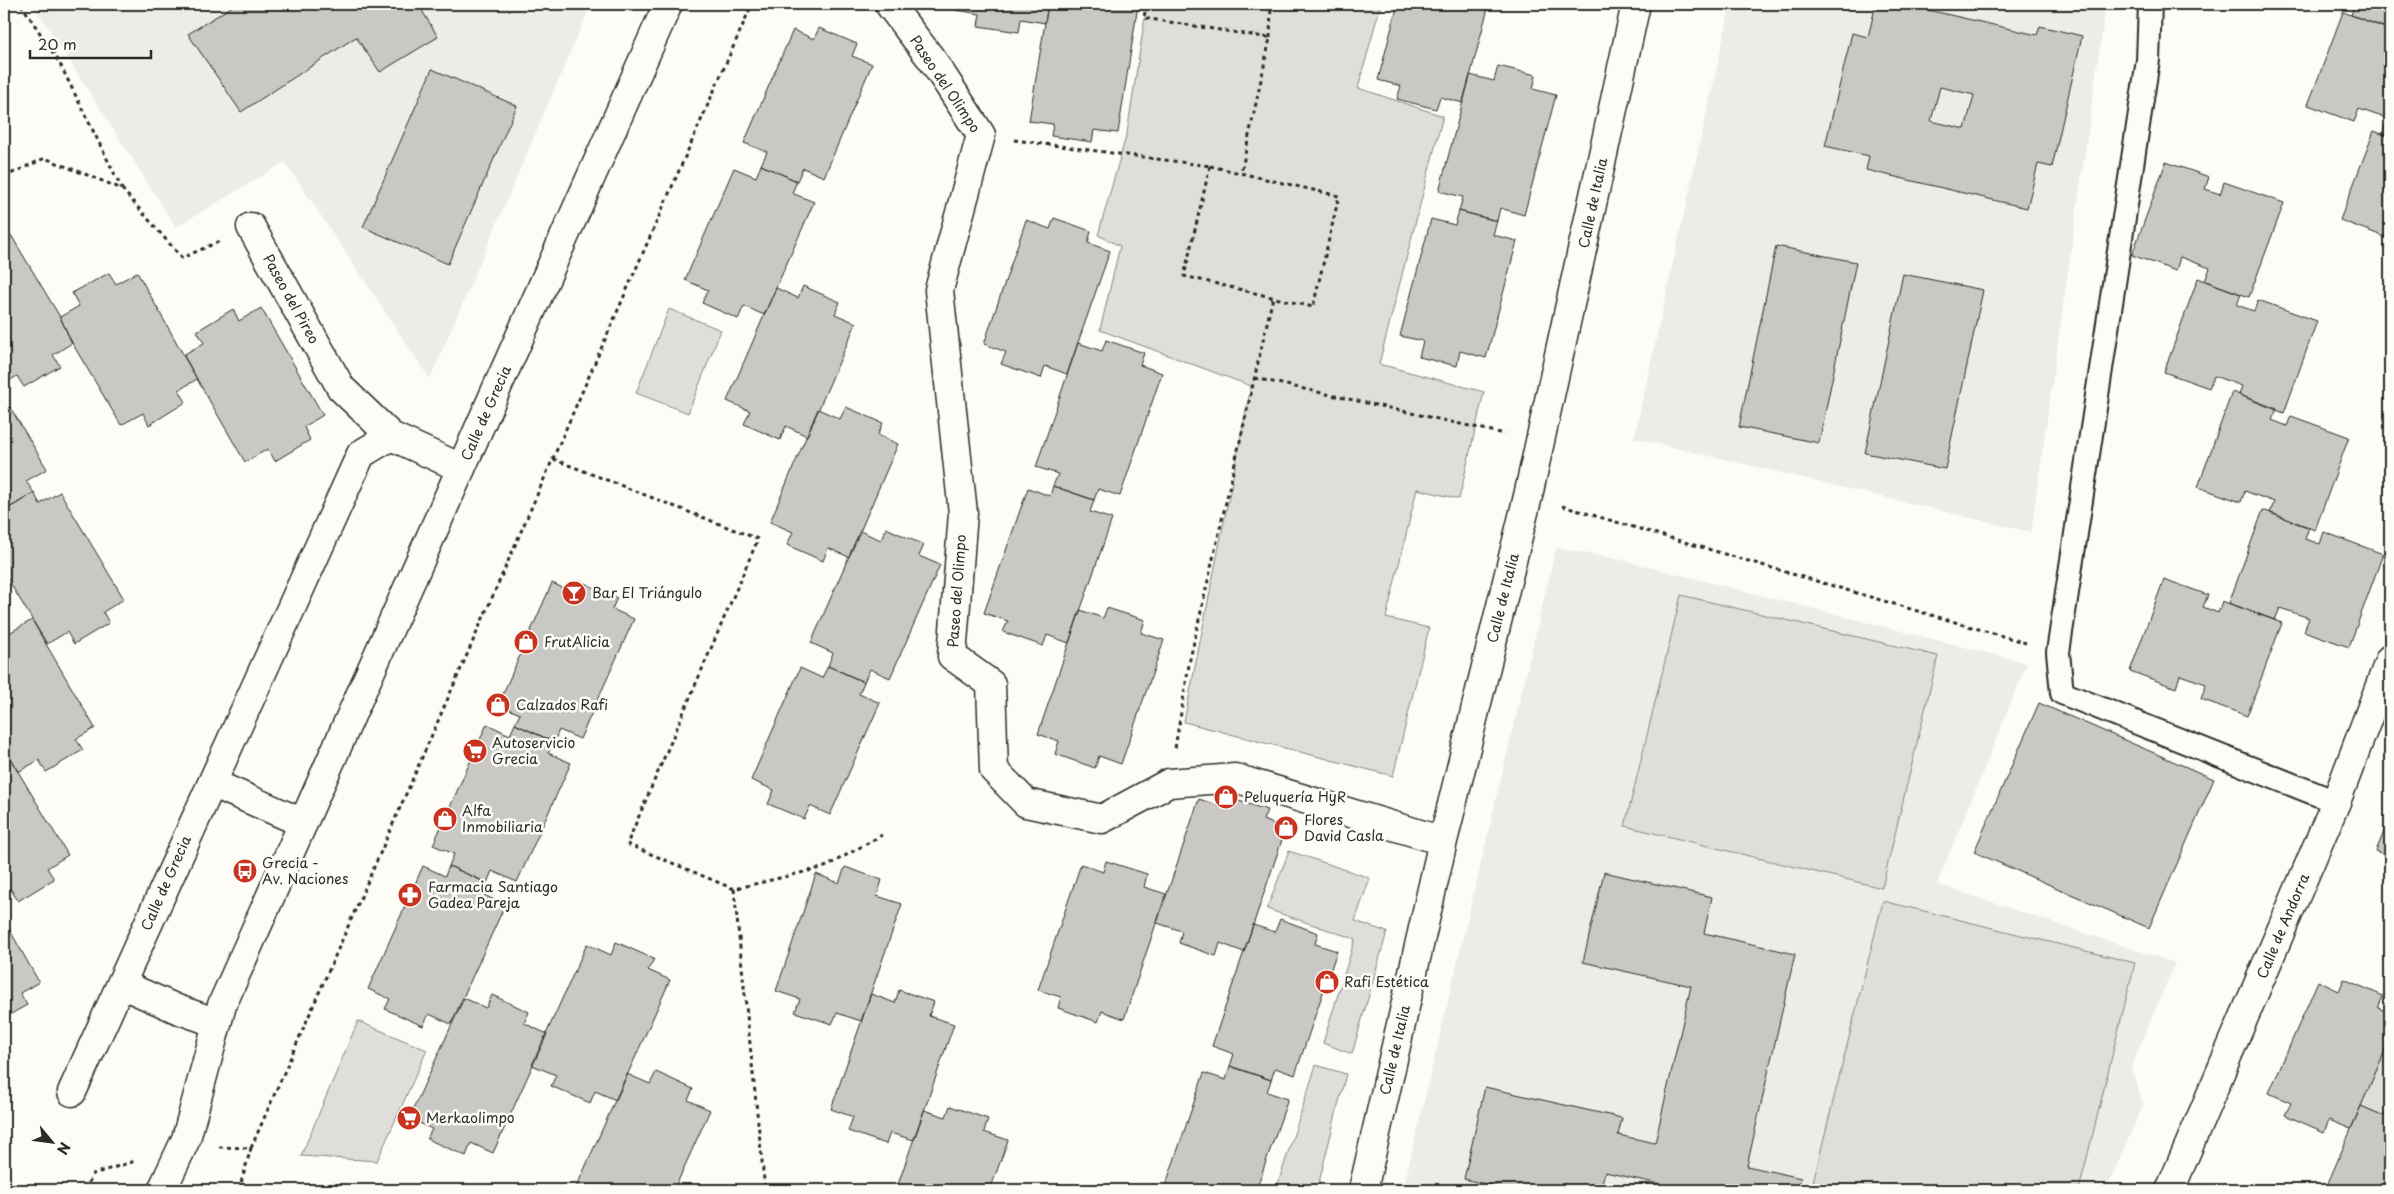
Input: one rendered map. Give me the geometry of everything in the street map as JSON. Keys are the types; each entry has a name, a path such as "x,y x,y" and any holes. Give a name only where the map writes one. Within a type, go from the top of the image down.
{"street":[{"name":"Calle de Grecia","path":"162,1190 182,1146 222,1005 668,4"},
{"name":"Paseo del Olimpo","path":"890,4 932,61 982,136 940,290 963,513 952,656 991,684 994,770 1026,803 1102,819 1169,783 1235,778 1442,840"},
{"name":"Calle de Italia","path":"1363,1190 1442,840 1528,496 1636,4"},
{"name":"Paseo del Pireo","path":"251,227 342,388 391,436 461,468"},
{"name":"Calle de Grecia","path":"72,1092 362,454 391,436"},
{"name":"Calle de Andorra","path":"2170,1190 2336,802 2390,659"},
{"path":"212,783 303,823"},
{"path":"121,984 177,1009 218,1023"}],"lane":[{"path":"2150,4 2148,60 2058,652 2062,693 2336,802"}],"path":[{"path":"21,4 58,62 122,189 182,258 251,227"},
{"path":"239,1190 251,1148 752,4"},
{"path":"1146,4 1144,18 1270,38"},
{"path":"1241,173 1270,38 1271,4"},
{"path":"982,136 1210,166 1339,196 1312,307 1184,276 1210,166"},
{"path":"4,177 45,158 122,189"},
{"path":"1169,783 1190,659 1273,297"},
{"path":"1255,378 1540,441"},
{"path":"553,459 758,539 627,844 734,889 825,867 882,835"},
{"path":"1528,496 2058,652"},
{"path":"734,889 765,1190"},
{"path":"86,1190 93,1174 182,1146 251,1148"}],"shaded area":[{"path":"33,4 583,4 588,11 430,379 285,162 176,227"},
{"path":"1147,4 1367,4 1380,7 1358,88 1443,116 1379,364 1484,392 1459,499 1417,489 1386,618 1429,628 1393,776 1184,722 1251,386 1100,330 1120,246 1098,235 1127,133"},
{"path":"1731,4 2106,4 2031,532 1634,438"},
{"path":"669,309 721,330 688,413 636,393"},
{"path":"1556,548 1618,559 2027,663 1937,884 2175,963 2131,1067 2143,1105 2106,1190 1403,1190"},
{"path":"1681,595 1938,656 1882,888 1625,826"},
{"path":"1289,851 1370,878 1355,921 1387,932 1352,1054 1323,1043 1355,939 1267,909"},
{"path":"1883,901 2135,963 2079,1190 1811,1190"},
{"path":"358,1021 427,1050 377,1161 301,1156"},
{"path":"2390,1039 2390,1103 2384,1116 2361,1106"},
{"path":"1316,1065 1346,1074 1317,1190 1276,1190"}],"building":[{"path":"236,4 418,4 438,37 380,72 356,37 241,112 188,34"},
{"path":"957,4 1048,4 1045,23 1021,19 1019,32 978,26 980,14 956,10"},
{"path":"1048,4 1138,5 1118,133 1094,130 1092,142 1051,136 1053,124 1029,121"},
{"path":"1398,4 1489,4 1463,103 1440,97 1436,109 1397,99 1401,86 1378,80"},
{"path":"1876,4 1902,4 2037,35 2040,26 2082,36 2052,167 2038,164 2027,208 1866,170 1869,156 1825,146 1852,33 1868,37","holes":["1940,87 1974,95 1965,129 1931,121"]},
{"path":"2348,4 2390,4 2390,30 2351,15 2354,6"},
{"path":"2343,12 2389,29 2384,42 2390,44 2390,137 2382,134 2388,119 2359,109 2354,122 2308,105"},
{"path":"819,28 857,44 852,56 872,64 824,177 803,168 797,181 761,165 767,152 744,143 793,30 814,39"},
{"path":"1498,66 1536,75 1533,89 1556,95 1524,215 1500,208 1497,221 1459,211 1463,197 1439,191 1470,75 1494,81"},
{"path":"432,69 517,106 448,264 363,227"},
{"path":"2374,131 2390,137 2390,229 2385,237 2340,220"},
{"path":"2166,162 2209,177 2205,189 2220,194 2224,182 2284,203 2249,297 2205,281 2210,268 2180,257 2176,271 2132,255"},
{"path":"761,165 797,181 792,193 814,202 764,315 744,306 738,319 702,303 708,290 685,280 734,168 756,177"},
{"path":"1459,211 1497,221 1493,235 1517,241 1486,358 1460,351 1457,366 1419,357 1423,341 1400,336 1431,219 1455,225"},
{"path":"1054,218 1091,231 1088,243 1110,251 1067,374 1045,366 1041,378 1001,364 1006,352 984,344 1026,220 1050,229"},
{"path":"11,235 60,317 72,343 53,355 60,366 24,387 17,376 4,384 4,239"},
{"path":"1776,246 1856,262 1819,443 1739,427"},
{"path":"137,272 197,379 179,390 186,402 149,425 143,413 121,425 72,343 60,317 79,306 72,293 109,273 116,284"},
{"path":"1903,274 1983,290 1945,469 1865,453"},
{"path":"2198,278 2241,294 2237,305 2254,311 2258,300 2317,321 2284,413 2239,395 2242,386 2214,376 2209,388 2164,372"},
{"path":"803,286 840,302 835,314 856,323 807,436 786,426 780,440 744,424 750,411 727,401 776,288 798,298"},
{"path":"261,308 323,415 304,427 310,440 275,461 268,449 245,462 183,355 204,343 197,331 233,309 239,321"},
{"path":"1106,340 1144,353 1140,365 1162,373 1120,496 1098,489 1094,500 1053,486 1058,474 1036,467 1078,343 1102,351"},
{"path":"2232,392 2277,409 2272,420 2287,426 2291,416 2349,437 2315,530 2270,513 2274,502 2245,491 2241,502 2198,487"},
{"path":"4,397 47,469 26,481 34,493 4,511"},
{"path":"846,407 883,423 878,435 898,444 849,557 828,548 823,561 787,545 793,532 770,522 818,409 840,419"},
{"path":"1053,486 1094,500 1090,512 1112,519 1069,643 1047,635 1043,646 1003,632 1008,621 984,613 1028,488 1050,496"},
{"path":"60,492 124,599 103,612 109,623 74,644 67,632 47,644 4,573 4,511 34,493 40,504"},
{"path":"2263,510 2309,527 2305,539 2320,544 2324,532 2383,554 2349,647 2304,631 2309,618 2280,608 2275,620 2229,603"},
{"path":"886,528 924,545 919,556 940,565 890,678 870,669 864,682 828,666 833,653 811,643 860,531 881,540"},
{"path":"2164,579 2208,595 2203,607 2218,613 2222,601 2282,623 2247,716 2201,699 2206,684 2180,675 2176,688 2130,671"},
{"path":"580,581 617,598 612,609 634,619 580,739 559,730 554,742 515,724 520,714 498,705 552,583 574,593"},
{"path":"1107,608 1145,620 1141,633 1164,640 1121,764 1099,756 1095,768 1055,754 1059,741 1038,734 1080,610 1103,618"},
{"path":"4,620 11,632 32,620 95,728 76,739 83,750 46,772 39,760 18,772 4,748"},
{"path":"828,666 864,682 859,694 880,703 830,815 810,806 804,819 768,804 774,790 751,780 800,668 822,678"},
{"path":"2039,703 2214,779 2149,928 1974,852"},
{"path":"487,724 510,735 515,724 554,742 548,753 571,763 517,882 492,871 487,883 449,866 454,854 433,845"},
{"path":"4,748 68,855 47,868 54,879 18,901 10,888 4,892"},
{"path":"1226,797 1267,810 1263,820 1286,828 1244,952 1220,943 1216,956 1179,943 1182,931 1157,923 1199,799 1222,807"},
{"path":"2390,817 2390,857 2376,851"},
{"path":"1106,861 1147,874 1144,887 1166,894 1124,1019 1102,1011 1098,1022 1058,1008 1061,997 1038,990 1081,864 1103,872"},
{"path":"423,866 445,876 449,866 487,883 482,894 505,905 451,1024 429,1014 423,1026 385,1009 390,999 368,989"},
{"path":"845,867 882,880 877,896 902,904 861,1021 837,1013 832,1024 795,1012 800,999 776,991 816,874 839,883"},
{"path":"1604,872 1712,897 1704,933 1795,954 1747,1166 1801,1178 1798,1190 1658,1190 1659,1184 1605,1172 1600,1190 1511,1190 1464,1179 1485,1087 1622,1118 1618,1135 1655,1143 1691,986 1583,962"},
{"path":"1280,919 1318,933 1315,944 1337,951 1295,1075 1275,1068 1271,1080 1230,1066 1234,1054 1212,1046 1253,925 1275,932"},
{"path":"4,920 39,982 20,993 27,1005 4,1018"},
{"path":"616,942 654,959 648,970 670,980 616,1100 595,1091 590,1103 551,1086 556,1075 532,1065 587,944 611,955"},
{"path":"2344,979 2383,996 2378,1008 2390,1013 2390,1039 2351,1129 2329,1120 2324,1132 2285,1115 2291,1103 2269,1093 2318,981 2339,991"},
{"path":"899,990 934,1002 929,1016 954,1024 914,1140 890,1133 886,1144 848,1131 853,1117 831,1109 871,994 895,1003"},
{"path":"492,995 529,1012 524,1023 547,1034 493,1153 471,1143 466,1156 427,1139 432,1129 409,1118 464,998 486,1008"},
{"path":"1230,1066 1271,1080 1267,1092 1288,1099 1256,1190 1164,1190 1204,1073 1226,1080"},
{"path":"656,1072 693,1089 688,1100 710,1110 674,1190 575,1190 627,1074 650,1084"},
{"path":"2389,1102 2390,1190 2325,1190 2361,1106 2384,1116"},
{"path":"950,1106 988,1119 984,1132 1008,1140 990,1190 896,1190 924,1110 946,1117"}],"place":[{"name":"Bar El Triángulo","path":"574,593"},
{"name":"FrutAlicia","path":"526,642"},
{"name":"Calzados Rafi","path":"498,705"},
{"name":"Autoservicio Grecia","path":"475,751"},
{"name":"Peluquería HyR","path":"1226,797"},
{"name":"Alfa Inmobiliaria","path":"445,819"},
{"name":"Flores David Casla","path":"1286,828"},
{"name":"Grecia - Av. Naciones","path":"245,871"},
{"name":"Farmacia Santiago Gadea Pareja","path":"410,895"},
{"name":"Rafi Estética","path":"1327,982"},
{"name":"Merkaolimpo","path":"409,1118"}]}
